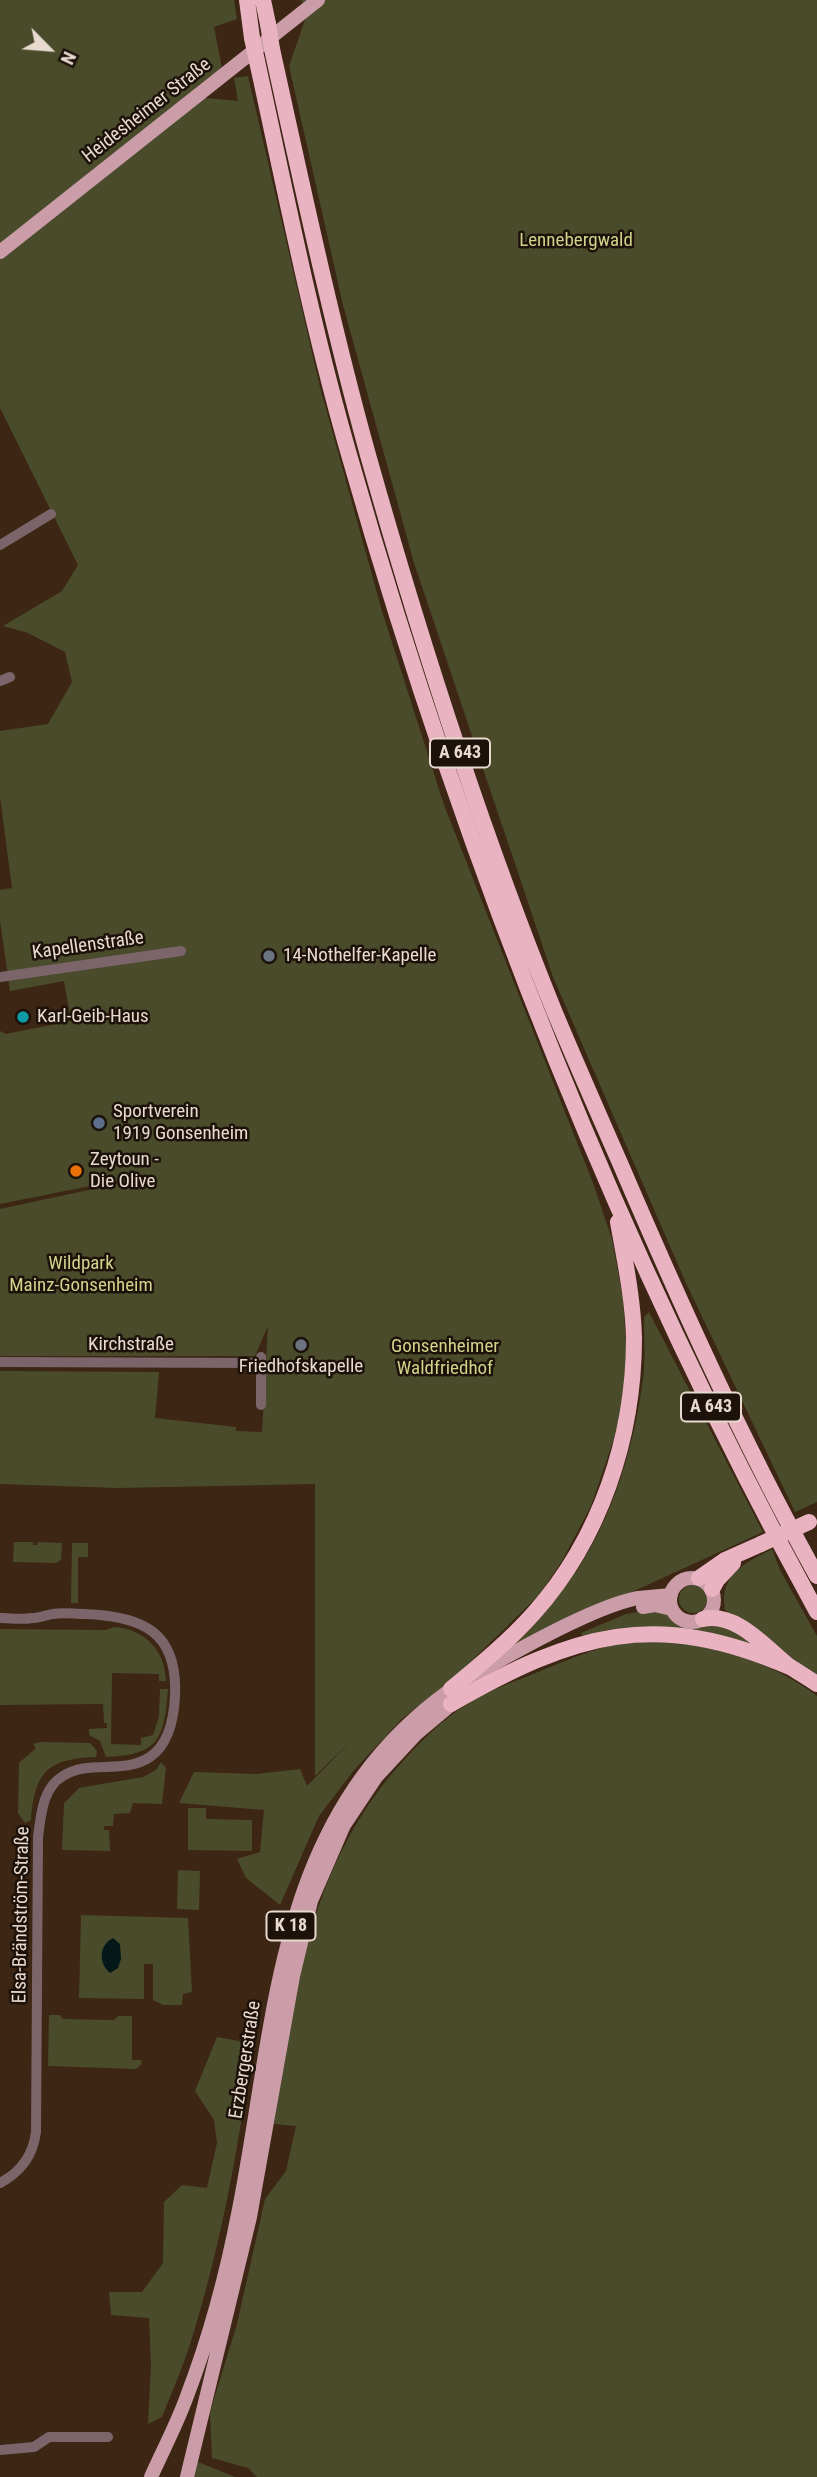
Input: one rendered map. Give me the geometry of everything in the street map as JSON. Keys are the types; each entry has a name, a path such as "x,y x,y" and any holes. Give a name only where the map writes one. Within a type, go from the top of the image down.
{"highway":[{"name":"A 643","path":"247,0 257,61 310,307 349,455 440,750 536,1012 614,1199 724,1434 817,1612"},
{"name":"A 643","path":"264,0 272,49 328,302 367,451 461,758 555,1011 675,1292 817,1576"},
{"path":"451,1697 509,1639 550,1592 578,1551 610,1483 628,1411 634,1349 631,1300 614,1199"},
{"path":"699,1578 725,1560 813,1521"},
{"path":"712,1589 728,1567 761,1544"},
{"path":"703,1619 719,1618 736,1624 817,1684"},
{"path":"451,1697 524,1664 578,1645 648,1634 696,1636 738,1646 792,1668"}],"main road":[{"name":"Heidesheimer Straße","path":"0,252 318,0"},
{"path":"699,1578 712,1589 714,1603 709,1615 703,1619 689,1622 682,1619 671,1602 678,1582 685,1579 699,1578"},
{"path":"451,1697 526,1646 592,1615 636,1599 671,1602"},
{"name":"Erzbergerstraße","path":"151,2477 198,2364 227,2262 257,2118 283,1959 300,1896 334,1819 367,1769 408,1724 451,1697"},
{"name":"Erzbergerstraße","path":"187,2477 250,2217 292,1976 311,1901 344,1825 368,1789 401,1749 451,1697"}],"street":[{"path":"0,545 51,514"},
{"name":"Kapellenstraße","path":"0,977 181,951"},
{"name":"Kirchstraße","path":"0,1362 261,1360 261,1405"},
{"name":"Elsa-Brändström-Straße","path":"0,1618 32,1619 54,1613 123,1617 151,1630 162,1640 172,1657 176,1674 171,1724 157,1752 135,1766 77,1769 61,1776 50,1788 42,1808 38,1844 36,2132 30,2157 0,2183"},
{"path":"0,2450 34,2447 49,2437 108,2437"}],"green space":[{"path":"0,0 234,0 237,19 214,27 222,68 195,88 206,98 238,101 234,78 248,76 320,387 382,611 444,805 593,1183 612,1239 623,1299 627,1361 621,1418 591,1506 562,1561 539,1595 452,1680 403,1718 355,1769 319,1816 280,1905 246,1878 237,1859 260,1852 264,1810 179,1803 194,1772 256,1774 300,1769 307,1786 353,1739 315,1776 315,1484 118,1488 0,1484 0,1371 159,1372 155,1418 236,1427 236,1431 262,1432 268,1326 255,1356 0,1356 0,1209 121,1183 120,1180 0,1204 0,1031 6,1034 71,1021 64,981 10,991 0,921 0,890 12,888 0,797 0,731 48,724 72,682 65,652 28,633 3,626 62,591 78,565 0,408"},
{"name":"Lennebergwald","path":"299,0 817,0 817,1502 795,1512 686,1283 553,977 414,563 343,305 289,66 305,20 302,1"},
{"path":"649,1312 763,1532 512,1647 577,1571 617,1489 640,1400 644,1371 644,1317"},
{"path":"14,1542 33,1542 33,1545 38,1542 62,1543 61,1560 56,1563 13,1562"},
{"path":"72,1543 88,1543 88,1557 78,1557 78,1603 71,1603"},
{"path":"772,1549 780,1570 817,1636 817,1676 725,1610 724,1598 730,1579 743,1565"},
{"path":"693,1585 703,1589 707,1599 703,1609 693,1613 683,1609 679,1599 683,1589"},
{"path":"651,1610 667,1613 676,1622 687,1627 720,1623 752,1641 750,1644 689,1630 583,1637 581,1633 626,1614"},
{"path":"114,1627 144,1637 157,1651 165,1670 166,1681 159,1681 159,1674 112,1673 111,1744 141,1745 141,1738 153,1735 159,1716 160,1689 168,1689 161,1732 148,1748 124,1756 106,1757 100,1741 89,1735 89,1729 107,1728 107,1723 104,1723 103,1704 0,1705 0,1629 106,1630"},
{"path":"668,1641 708,1648 765,1666 817,1696 817,2477 257,2477 248,2468 212,2458 210,2412 237,2324 265,2199 286,2171 296,2126 274,2124 299,1978 326,1887 345,1843 371,1801 403,1761 441,1724 473,1700 608,1646"},
{"path":"90,1743 97,1751 96,1757 66,1761 47,1771 36,1790 31,1820 25,1823 18,1813 19,1763 36,1748 33,1744"},
{"path":"161,1762 166,1768 162,1804 133,1803 130,1813 114,1814 113,1826 104,1826 104,1830 109,1830 110,1851 62,1850 64,1803 79,1788 143,1777 156,1770"},
{"path":"188,1808 206,1808 206,1819 252,1820 252,1851 188,1850"},
{"path":"178,1870 200,1871 199,1910 177,1909"},
{"path":"81,1915 188,1918 192,1992 183,1994 182,2005 163,2005 153,2000 153,1964 144,1964 144,1999 79,1998"},
{"path":"49,2015 60,2015 63,2019 114,2020 118,2016 132,2016 132,2060 142,2060 141,2065 136,2069 48,2066"},
{"path":"217,2037 239,2041 252,2051 234,2161 220,2233 188,2351 162,2417 148,2424 151,2365 149,2318 111,2315 109,2292 142,2292 163,2263 164,2202 182,2185 207,2188 217,2143 214,2120 195,2091"},
{"path":"198,2462 235,2477 193,2477"}],"shaded area":[{"path":"113,1938 120,1944 121,1959 118,1968 110,1973 103,1964 102,1954 105,1945"}],"place":[{"name":"14-Nothelfer-Kapelle","path":"269,956"},
{"name":"Karl-Geib-Haus","path":"23,1017"},
{"name":"Sportverein 1919 Gonsenheim","path":"99,1123"},
{"name":"Zeytoun - Die Olive","path":"76,1171"},
{"name":"Friedhofskapelle","path":"301,1345"}],"park label":[{"name":"Wildpark Mainz-Gonsenheim","path":"81,1275"},
{"name":"Gonsenheimer Waldfriedhof","path":"445,1358"}]}
